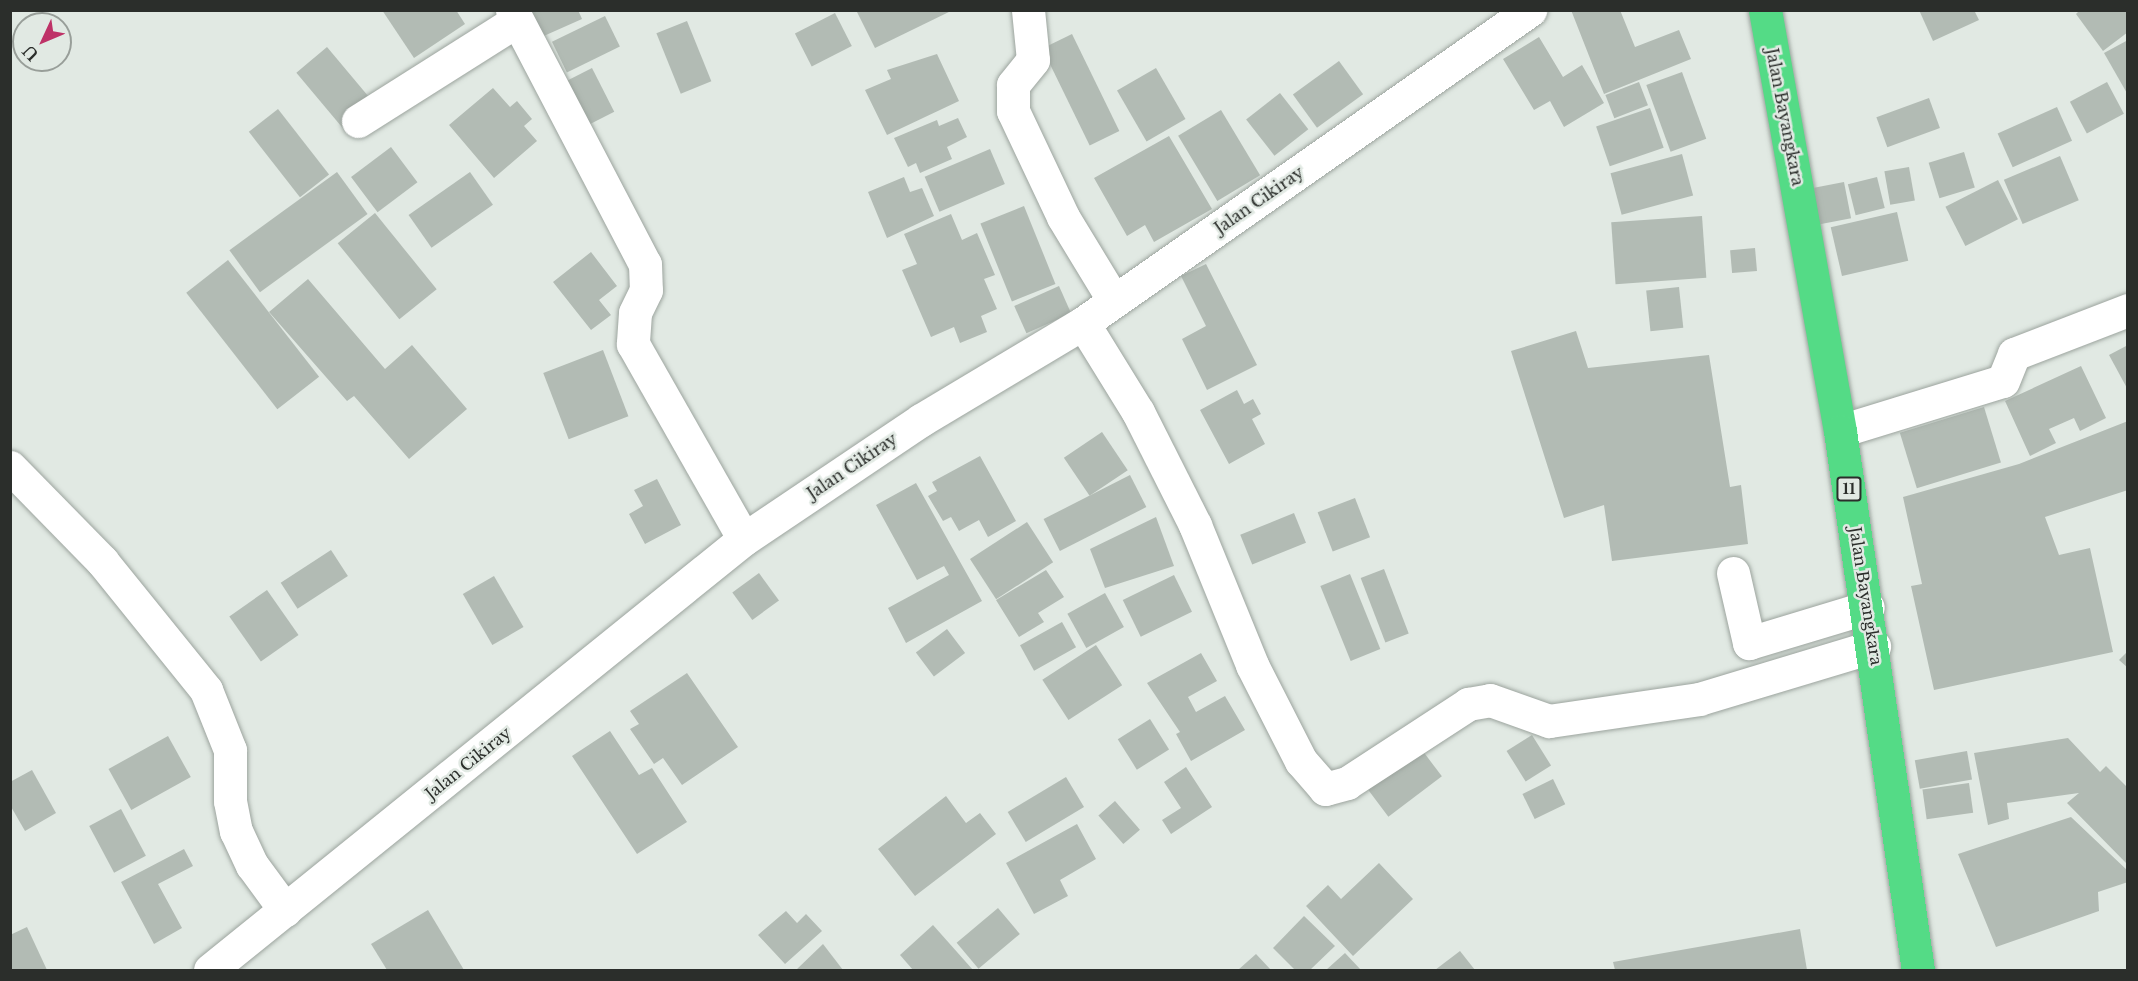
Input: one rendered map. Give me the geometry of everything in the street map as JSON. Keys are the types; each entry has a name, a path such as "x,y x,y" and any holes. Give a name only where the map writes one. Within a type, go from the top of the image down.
{"highway":[{"name":"Jalan Bayangkara","path":"1765,10 1840,431 1874,646 1918,970"}],"street":[{"path":"1028,10 1034,60 1013,85 1013,111 1063,217 1114,301"},
{"name":"Jalan Cikiray","path":"210,970 744,539 921,420 1083,323 1530,10"},
{"path":"358,121 514,16 645,264 645,290 634,313 633,344 744,539"},
{"path":"1840,431 2003,381 2014,354 2127,310"},
{"path":"1083,323 1138,412 1195,525 1252,665 1301,761 1325,789 1347,783 1468,704 1490,700 1549,721 1699,699 1874,646"},
{"path":"10,467 102,561 206,690 230,750 230,801 236,831 252,866 285,910"},
{"path":"1733,573 1749,643 1868,607"}],"building":[{"path":"382,10 456,10 465,24 414,58"},
{"path":"529,10 578,10 582,19 537,39"},
{"path":"856,10 953,10 875,48"},
{"path":"1571,10 1620,10 1635,47 1679,30 1691,59 1604,94"},
{"path":"1919,10 1974,10 1979,20 1933,41"},
{"path":"2080,10 2128,10 2128,32 2103,51 2076,14"},
{"path":"835,13 852,46 812,66 795,33"},
{"path":"605,16 620,47 567,72 552,42"},
{"path":"687,21 711,81 681,94 656,33"},
{"path":"1072,34 1119,131 1090,146 1042,48"},
{"path":"1539,37 1563,77 1582,65 1604,103 1564,127 1550,101 1534,110 1503,59"},
{"path":"2128,40 2128,95 2104,53"},
{"path":"327,47 375,104 345,130 296,73"},
{"path":"937,54 959,101 887,135 865,90 891,79 887,70"},
{"path":"1339,61 1363,94 1317,128 1293,95"},
{"path":"592,68 614,112 580,129 558,85"},
{"path":"1156,68 1186,119 1147,142 1117,90"},
{"path":"1682,72 1706,139 1671,152 1646,85"},
{"path":"1639,82 1648,105 1614,118 1605,95"},
{"path":"2107,82 2124,114 2087,134 2070,102"},
{"path":"493,88 510,107 517,101 532,119 524,126 537,141 494,178 449,125"},
{"path":"1280,93 1308,129 1274,156 1246,119"},
{"path":"1929,98 1940,128 1887,147 1876,117"},
{"path":"2057,107 2072,141 2013,167 1998,133"},
{"path":"1650,108 1664,148 1610,166 1596,127"},
{"path":"278,109 329,174 300,197 249,132"},
{"path":"1221,110 1260,175 1217,201 1178,136"},
{"path":"958,118 967,137 947,147 952,159 920,173 916,163 908,167 894,138 937,120 939,126"},
{"path":"1169,136 1212,209 1154,242 1145,225 1127,236 1094,178"},
{"path":"391,147 417,182 378,212 351,177"},
{"path":"990,149 1005,184 939,212 925,177"},
{"path":"1964,152 1975,187 1939,198 1929,163"},
{"path":"1682,154 1693,196 1622,215 1611,173"},
{"path":"2060,156 2079,200 2023,224 2004,180"},
{"path":"1909,167 1915,200 1890,205 1884,171"},
{"path":"337,172 368,214 260,292 229,250"},
{"path":"470,172 493,205 432,248 409,215"},
{"path":"904,177 910,192 922,188 934,216 887,238 868,192"},
{"path":"1877,177 1885,208 1856,215 1848,184"},
{"path":"1998,180 2018,219 1965,246 1945,207"},
{"path":"1844,182 1851,218 1819,225 1812,188"},
{"path":"1024,206 1055,284 1012,301 980,224"},
{"path":"1897,212 1908,261 1842,276 1831,227"},
{"path":"375,213 437,289 399,319 338,243"},
{"path":"951,214 962,240 977,233 995,275 984,279 997,309 981,316 987,332 960,343 954,327 931,337 902,270 917,264 904,234"},
{"path":"1702,216 1706,278 1616,284 1611,222"},
{"path":"1755,248 1757,271 1732,273 1730,250"},
{"path":"591,252 617,286 599,300 611,315 591,330 553,282"},
{"path":"228,260 319,377 277,409 186,293"},
{"path":"1206,264 1257,365 1207,390 1182,339 1206,326 1181,276"},
{"path":"308,279 385,369 412,345 467,409 409,459 354,396 347,401 269,312"},
{"path":"1059,286 1071,313 1026,333 1014,306"},
{"path":"1679,287 1683,328 1650,331 1646,290"},
{"path":"1576,331 1588,368 1709,355 1730,487 1741,485 1748,544 1612,561 1604,505 1564,518 1511,351"},
{"path":"2128,345 2128,390 2109,355"},
{"path":"603,350 628,416 569,439 543,373"},
{"path":"2081,366 2106,418 2080,431 2074,418 2049,429 2056,443 2030,456 2005,401"},
{"path":"1237,390 1244,404 1253,399 1261,414 1252,419 1265,444 1229,464 1200,410"},
{"path":"1984,407 2001,462 1917,488 1900,433"},
{"path":"2128,421 2128,490 2045,517 2059,555 2090,548 2113,652 1934,690 1911,586 1922,584 1903,497 2019,464"},
{"path":"1102,432 1128,470 1090,496 1064,458"},
{"path":"980,456 1016,521 988,537 979,520 959,531 951,517 943,521 928,496 937,491 932,482"},
{"path":"1130,475 1146,507 1060,551 1044,519"},
{"path":"657,479 681,525 645,544 629,514 643,506 634,490"},
{"path":"916,483 982,601 906,643 888,608 949,575 944,566 917,580 876,505"},
{"path":"1355,498 1370,537 1333,552 1318,512"},
{"path":"1294,513 1306,543 1252,564 1240,535"},
{"path":"1156,517 1174,566 1105,588 1090,549"},
{"path":"1027,522 1053,562 996,599 970,559"},
{"path":"331,550 348,576 298,609 281,583"},
{"path":"1384,569 1409,633 1385,642 1361,578"},
{"path":"1046,570 1064,597 1038,613 1044,622 1019,637 996,600"},
{"path":"759,573 779,601 752,620 732,592"},
{"path":"1350,574 1380,649 1351,661 1320,586"},
{"path":"1174,575 1192,612 1141,637 1123,600"},
{"path":"494,576 524,627 492,645 463,594"},
{"path":"267,590 299,635 261,661 229,616"},
{"path":"1105,593 1124,627 1086,648 1067,614"},
{"path":"1062,622 1076,647 1034,671 1020,645"},
{"path":"947,629 965,653 934,676 916,652"},
{"path":"1096,645 1122,685 1068,720 1042,680"},
{"path":"2128,651 2128,668 2119,660"},
{"path":"1201,653 1217,681 1188,697 1196,712 1225,696 1245,730 1191,761 1176,734 1180,732 1147,683"},
{"path":"687,673 738,747 682,785 663,758 654,764 630,729 639,724 630,711"},
{"path":"1150,719 1169,750 1137,770 1118,739"},
{"path":"610,731 639,775 652,768 687,822 637,854 572,756"},
{"path":"1532,735 1551,766 1526,781 1507,751"},
{"path":"168,736 191,777 131,810 109,769"},
{"path":"2068,738 2100,772 2106,766 2128,788 2128,865 2067,803 2079,793 2007,803 2009,819 1988,825 1974,753"},
{"path":"1419,746 1442,776 1388,817 1365,786"},
{"path":"1967,751 1972,780 1920,789 1915,760"},
{"path":"1186,767 1212,807 1171,834 1162,820 1181,808 1164,782"},
{"path":"32,770 56,813 25,831 10,805 10,782"},
{"path":"1066,777 1084,807 1026,842 1008,812"},
{"path":"1553,779 1565,804 1535,819 1522,794"},
{"path":"1969,783 1973,813 1927,819 1922,790"},
{"path":"946,796 966,823 980,813 996,834 915,896 878,849"},
{"path":"1115,801 1140,830 1123,844 1098,815"},
{"path":"121,809 146,856 114,873 89,826"},
{"path":"2071,817 2128,871 2128,882 2098,892 2099,911 1996,947 1958,854"},
{"path":"1077,824 1096,859 1060,880 1068,896 1034,914 1006,863"},
{"path":"184,849 193,866 158,884 182,928 154,944 121,882"},
{"path":"1379,863 1413,899 1353,956 1306,906 1328,885 1341,899"},
{"path":"998,908 1020,934 978,969 957,943"},
{"path":"428,910 464,970 387,970 371,944"},
{"path":"786,911 797,923 806,914 822,931 785,964 758,935"},
{"path":"1304,916 1335,946 1310,970 1295,970 1273,948"},
{"path":"933,925 973,970 913,970 900,955"},
{"path":"27,927 47,970 10,970 10,935"},
{"path":"1800,929 1807,970 1615,970 1613,962"},
{"path":"823,944 843,970 796,970"},
{"path":"1460,951 1475,970 1435,970"},
{"path":"1345,953 1361,970 1326,970"},
{"path":"1256,954 1271,970 1238,970"}]}
